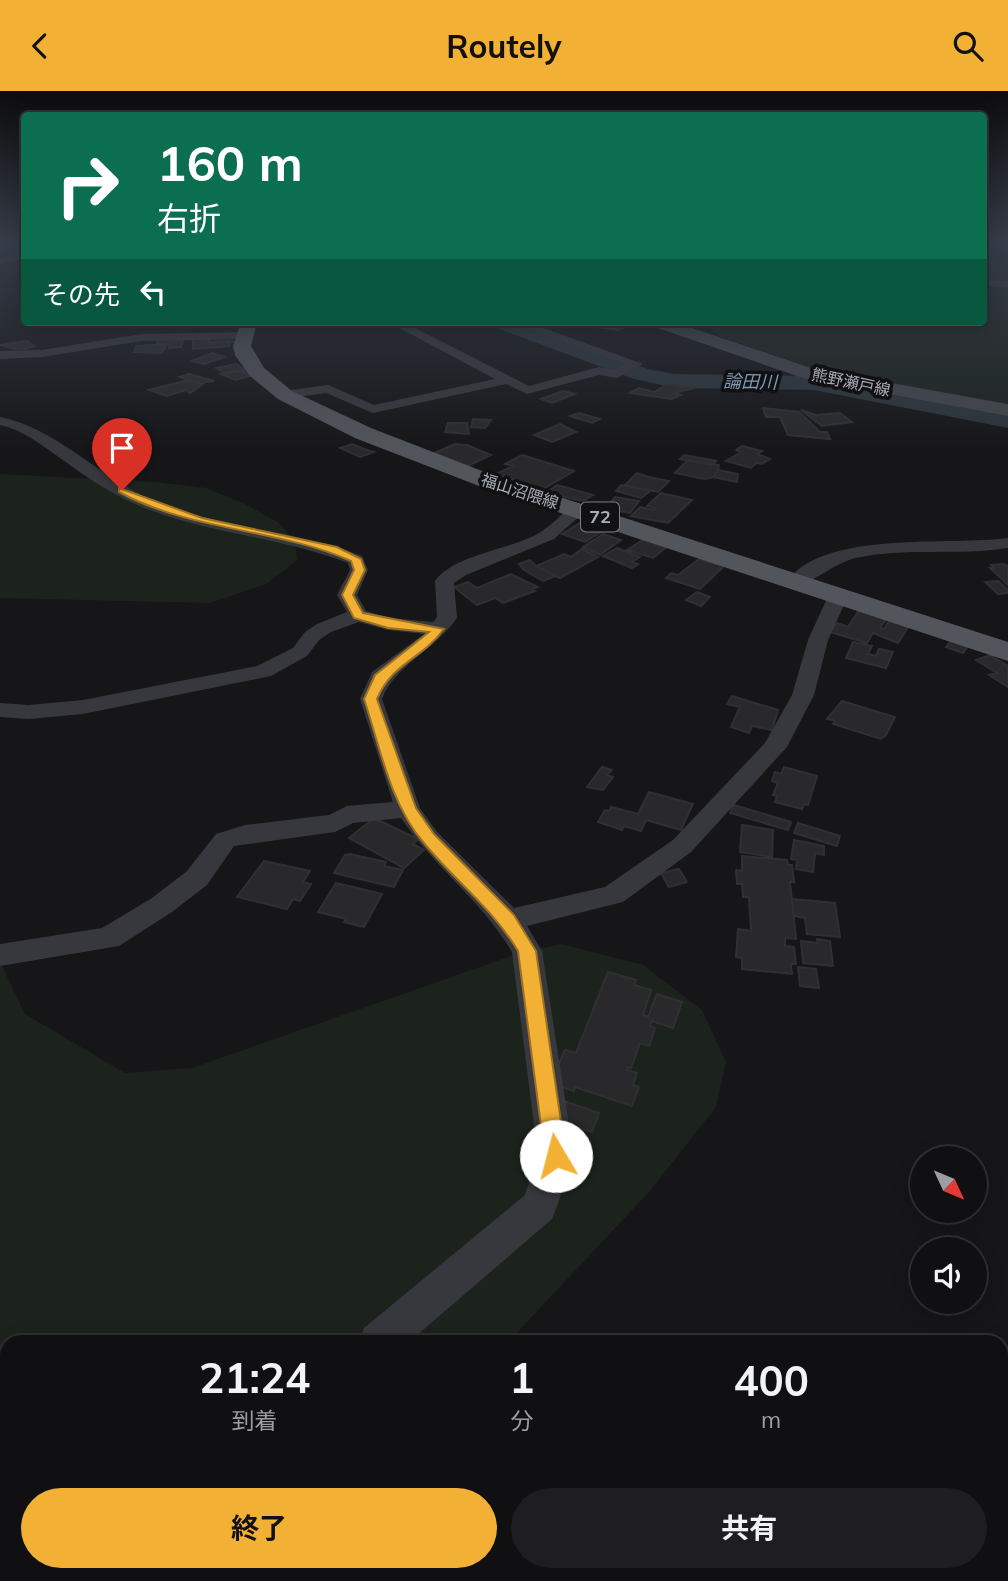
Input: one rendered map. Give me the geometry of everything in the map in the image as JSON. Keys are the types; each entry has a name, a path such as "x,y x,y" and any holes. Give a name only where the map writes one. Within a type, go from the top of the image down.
{"main road":[{"name":"熊野瀬戸線","path":"670,326 810,374 1008,410"},
{"name":"福山沼隈線","path":"247,329 243,355 272,386 406,451 1008,652"}],"street":[{"path":"402,326 527,390 599,371 617,374 637,364 528,326"},
{"path":"0,355 48,355 102,342 247,329"},
{"path":"285,394 328,389 373,409 508,380"},
{"path":"0,421 27,428 99,478 146,502 200,520 333,549 356,559 359,570 348,595 358,615"},
{"path":"386,1335 539,1206 556,1156 527,951 508,919 428,838 408,809 371,699 380,677 430,639 447,618 444,581 459,571 548,535 577,509"},
{"path":"797,580 818,564 841,554 868,548 970,549 1008,543"},
{"path":"508,919 613,895 682,846 775,747 803,695 818,640 839,594"},
{"path":"0,710 29,712 83,707 263,671 300,652 312,636 324,628 358,615 388,624 438,629"},
{"path":"0,955 109,938 162,905 197,877 225,841 245,834 335,823 347,815 408,809"}],"shaded area":[{"path":"987,314 1008,314 1008,404 832,375 721,337 706,326 987,326"},
{"path":"0,474 154,482 206,488 245,504 278,522 295,541 297,560 268,583 210,603 0,598"},
{"path":"561,944 643,965 702,1010 726,1062 716,1107 649,1192 515,1335 0,1335 0,962 25,1014 125,1073 192,1068 514,955"}],"building":[{"path":"589,326 626,326 618,330"},
{"path":"193,336 209,337 209,342 234,341 230,342 229,346 193,349"},
{"path":"159,337 183,340 181,347 169,348 170,344 157,344"},
{"path":"27,341 35,346 19,350 0,345"},
{"path":"167,344 162,353 134,352 136,346"},
{"path":"212,353 225,357 204,364 192,361"},
{"path":"236,364 247,371 224,373 216,368"},
{"path":"235,371 252,375 236,380 221,374"},
{"path":"189,374 214,381 199,383 180,377"},
{"path":"188,380 203,384 190,393 186,390 167,396 149,390"},
{"path":"668,384 695,388 681,391 675,394 681,395 672,399 630,393 639,388 654,392"},
{"path":"563,391 575,394 552,403 541,399"},
{"path":"763,408 799,412 820,432 827,432 830,439 788,435 780,417 766,417"},
{"path":"801,410 816,415 840,413 852,422 822,426"},
{"path":"579,413 600,419 592,423 570,416"},
{"path":"473,419 491,420 485,428 471,427"},
{"path":"448,423 467,423 469,434 445,432"},
{"path":"560,424 576,432 552,442 534,435"},
{"path":"352,444 374,452 360,457 340,448"},
{"path":"455,444 467,445 491,455 468,466 432,454"},
{"path":"742,446 762,451 757,454 770,459 762,464 756,463 751,468 726,461 741,452 736,450"},
{"path":"522,455 574,471 543,489 496,474 513,466 505,464"},
{"path":"684,455 716,461 712,465 680,459"},
{"path":"688,460 719,465 718,470 713,477 705,479 675,473"},
{"path":"718,470 738,474 737,482 713,477"},
{"path":"637,473 669,481 658,492 625,485"},
{"path":"557,485 593,495 583,501 546,493"},
{"path":"621,485 650,491 641,498 616,491"},
{"path":"661,493 692,500 668,523 631,516 640,507 654,510 656,508 647,506"},
{"path":"615,497 639,501 630,513 605,509"},
{"path":"586,519 609,527 585,542 562,534"},
{"path":"603,534 621,540 600,555 583,547"},
{"path":"644,539 668,546 653,558 627,550"},
{"path":"617,548 640,557 632,562 638,564 632,568 603,556"},
{"path":"582,549 598,557 560,578 536,566 564,554 571,557"},
{"path":"699,559 724,566 700,589 666,578 671,573 678,575"},
{"path":"530,560 556,576 543,581 519,564"},
{"path":"991,565 1008,566 1008,585 990,568 994,568"},
{"path":"511,574 538,587 532,589 535,591 503,603 495,598 477,605 454,587 468,582 477,588"},
{"path":"998,581 1008,593 998,594 985,582"},
{"path":"697,592 710,597 701,606 686,600"},
{"path":"859,610 886,619 880,628 884,629 889,621 909,626 898,643 873,633 867,643 830,632 837,623 848,627"},
{"path":"951,641 968,646 963,653 946,647"},
{"path":"853,642 872,646 868,654 876,656 879,649 893,652 886,668 846,658"},
{"path":"990,655 1008,666 1008,687 989,675 997,673 976,660"},
{"path":"732,696 778,710 772,730 752,726 749,733 731,727 740,707 727,704"},
{"path":"842,701 895,717 886,735 881,739 833,724 835,721 827,719"},
{"path":"602,767 612,770 607,775 613,777 603,790 587,787"},
{"path":"784,767 817,776 808,805 804,804 802,809 775,802 777,796 773,795 778,783 772,781 775,772 781,774"},
{"path":"649,792 693,804 681,830 646,820 641,831 624,826 622,830 598,822 605,810 609,811 611,807 638,814"},
{"path":"734,805 791,822 788,830 730,813"},
{"path":"374,818 418,839 413,844 424,850 404,868 349,838"},
{"path":"798,823 840,836 837,846 794,833"},
{"path":"742,825 773,830 772,857 740,852"},
{"path":"794,840 824,846 824,855 815,853 813,872 796,869 797,860 791,859"},
{"path":"345,855 386,862 384,866 403,870 394,887 334,873"},
{"path":"742,856 787,860 788,865 792,865 794,882 790,882 796,939 785,938 785,946 794,947 796,964 791,964 792,974 742,969 742,958 736,957 738,929 751,931 749,897 743,897 742,884 737,884 736,870 742,871"},
{"path":"264,861 310,871 303,882 311,884 300,901 293,899 287,909 237,897"},
{"path":"679,869 687,882 669,887 661,873"},
{"path":"336,883 382,894 364,927 318,912"},
{"path":"792,899 835,903 840,937 807,934 805,918 794,916"},
{"path":"817,939 830,941 833,966 803,963 801,941 818,943"},
{"path":"798,967 816,969 819,988 800,986"},
{"path":"608,972 636,980 634,985 651,990 643,1015 648,1017 657,994 682,1002 673,1028 652,1021 650,1026 655,1028 649,1046 640,1043 631,1068 628,1067 627,1070 637,1073 633,1085 639,1087 632,1106 575,1087 574,1091 555,1085 552,1079 565,1050 576,1053"},
{"path":"561,1100 599,1113 592,1132 554,1119"}],"waterway":[{"name":"論田川","path":"509,326 642,374 675,381 814,383 1008,421"}],"route":[{"path":"122,490 146,502 200,520 333,549 356,559 359,570 348,595 358,615 388,624 438,629 430,639 380,677 371,699 408,809 428,838 508,919 527,951 556,1156"}]}
